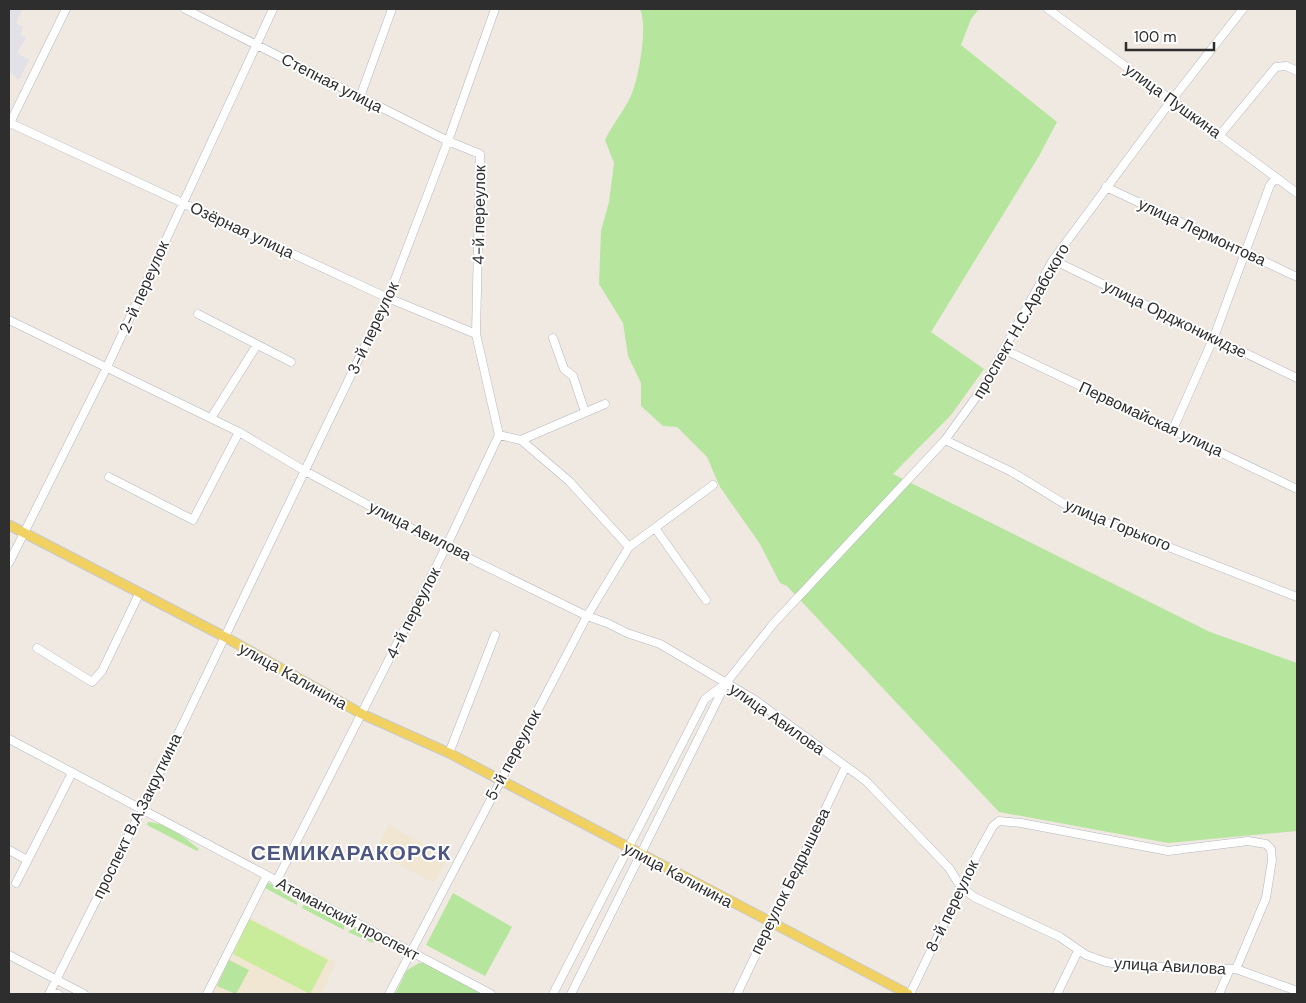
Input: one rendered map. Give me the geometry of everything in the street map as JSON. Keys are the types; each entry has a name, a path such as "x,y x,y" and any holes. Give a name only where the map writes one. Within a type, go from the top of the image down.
{"main road":[{"name":"улица Калинина","path":"9,526 225,637 362,714 449,753 769,923 909,994"}],"street":[{"path":"9,124 66,9"},
{"name":"Степная улица","path":"185,9 360,98 448,141 480,154"},
{"name":"2-й переулок","path":"9,563 108,367 273,9"},
{"path":"360,98 392,9"},
{"name":"3-й переулок","path":"225,637 388,298 448,141 495,9"},
{"name":"улица Пушкина","path":"1048,9 1171,101 1220,135 1275,179 1297,193"},
{"name":"проспект Н.С.Арабского","path":"726,682 800,595 945,440 965,416 1005,350 1052,260 1171,101 1244,9"},
{"path":"1220,135 1276,67 1286,66 1297,71"},
{"name":"Озёрная улица","path":"9,124 388,298 476,334"},
{"name":"4-й переулок","path":"276,882 446,547 499,435 476,334 480,154"},
{"path":"1173,429 1214,337 1270,185 1275,179"},
{"name":"улица Лермонтова","path":"1106,187 1297,277"},
{"name":"улица Орджоникидзе","path":"1052,260 1297,378"},
{"path":"198,314 291,362"},
{"name":"улица Авилова","path":"9,320 239,432 305,471 446,547 587,616 607,623 627,634 660,644 726,682 755,700 845,768 866,781 949,868 960,887 974,898 1060,937 1078,950 1106,962 1132,966 1233,969 1297,991"},
{"path":"553,338 564,369 573,376 585,412"},
{"path":"211,418 256,345"},
{"name":"Первомайская улица","path":"1005,350 1297,489"},
{"path":"521,440 605,404"},
{"path":"109,477 193,520 239,432"},
{"path":"499,435 521,440 569,481 629,547"},
{"name":"улица Горького","path":"945,440 1012,472 1076,511 1297,597"},
{"name":"5-й переулок","path":"389,994 587,616 629,547 713,485"},
{"path":"655,528 706,600"},
{"path":"36,648 92,682 102,672 139,594"},
{"path":"449,753 495,635"},
{"name":"проспект В.А.Закруткина","path":"49,994 225,637"},
{"path":"553,994 705,699 726,682"},
{"path":"571,994 642,855 726,682"},
{"name":"Атаманский проспект","path":"9,739 276,882 491,994"},
{"name":"переулок Бедрышева","path":"737,994 769,923 845,768"},
{"path":"16,883 72,774"},
{"name":"8-й переулок","path":"909,994 960,887 993,826 999,820 1168,851 1248,841 1260,842 1271,849 1272,860 1266,898 1233,969"},
{"path":"9,850 27,860"},
{"path":"207,994 266,876"},
{"path":"1057,994 1078,950"},
{"path":"9,955 84,994"},
{"path":"1219,994 1233,969"}],"shaded area":[{"path":"9,9 23,9 16,23 23,27 20,35 26,38 17,53 29,60 19,80 9,71"},
{"path":"389,825 448,857 434,883 375,852"},
{"path":"249,917 336,962 321,994 211,994"}],"green space":[{"path":"640,9 979,9 971,19 961,45 1057,122 1039,156 931,332 984,369 951,415 893,474 1210,632 1297,663 1297,831 1168,843 999,812 787,586 780,583 760,544 720,487 707,457 677,427 663,426 641,406 641,383 628,356 623,323 599,284 601,231 609,202 614,163 605,140 631,96 637,77 643,39"},
{"path":"148,822 169,828 199,849 197,851 147,825"},
{"path":"270,883 297,902 297,905 263,887 265,884"},
{"path":"453,893 512,927 485,976 426,945"},
{"path":"303,905 318,908 345,922 344,930 302,908"},
{"path":"249,919 328,960 310,994 233,954"},
{"path":"354,927 373,936 375,938 373,943 348,932"},
{"path":"229,960 249,970 236,994 217,986"},
{"path":"419,963 424,963 480,992 479,994 395,994 407,970"}],"district":[{"name":"СЕМИКАРАКОРСК","path":"351,853"}]}
